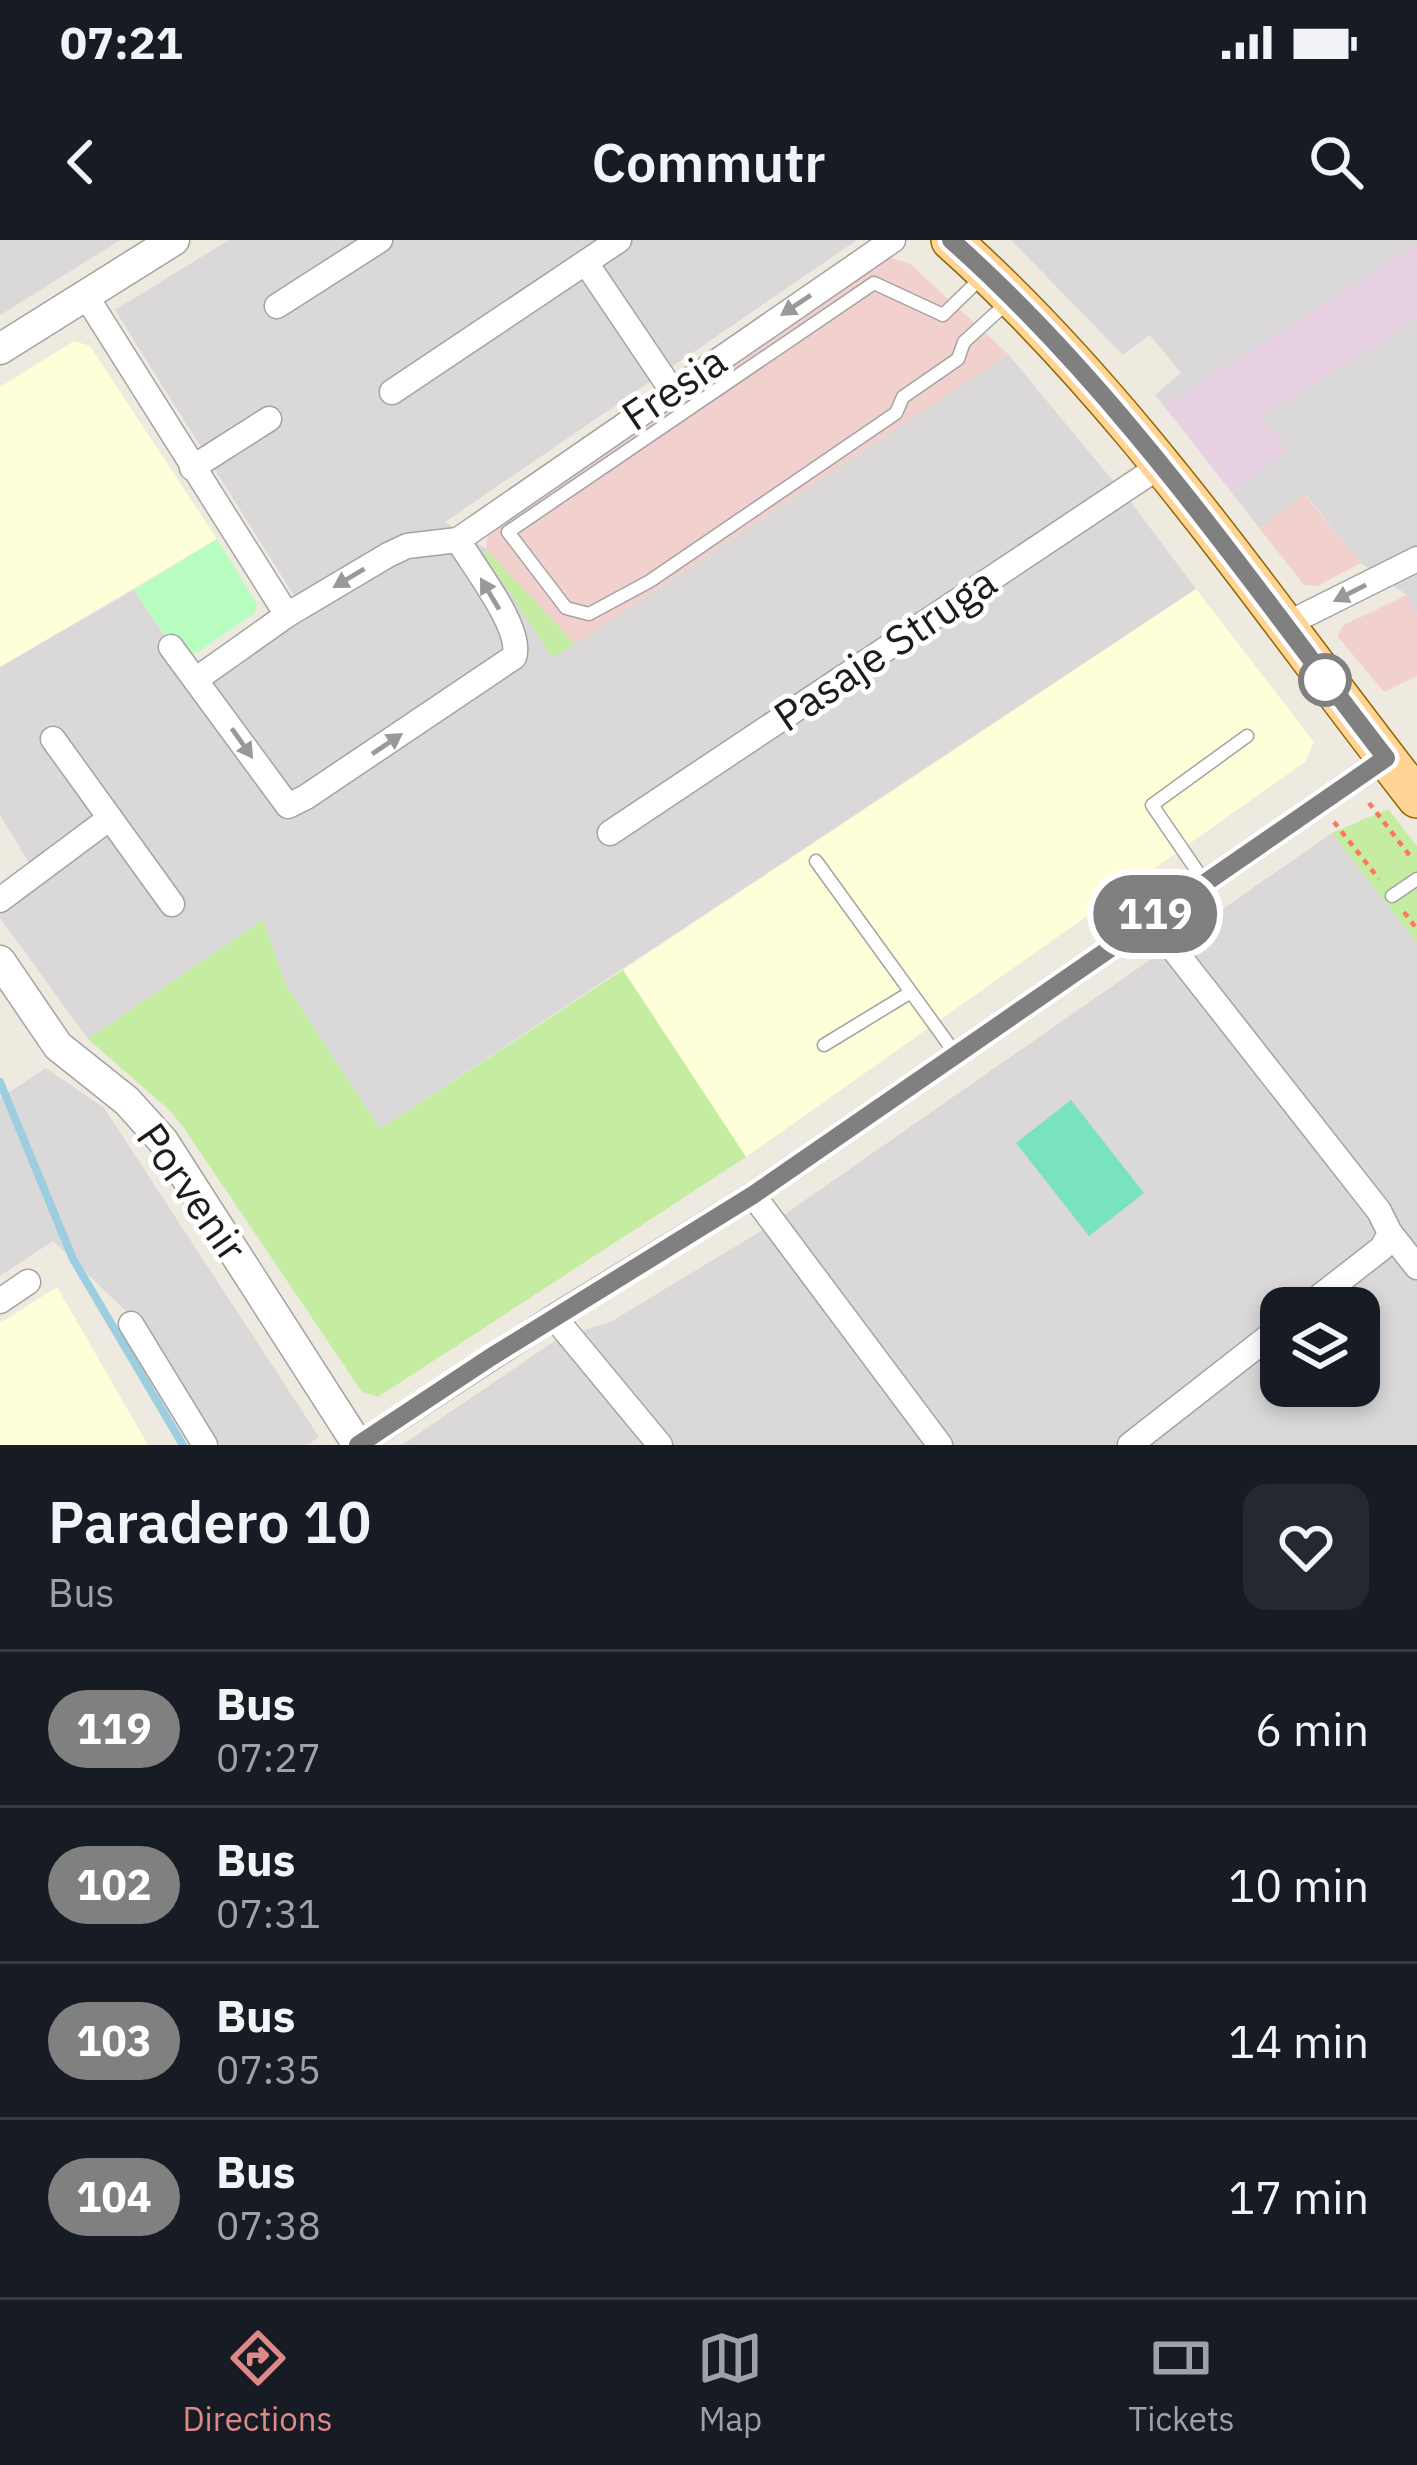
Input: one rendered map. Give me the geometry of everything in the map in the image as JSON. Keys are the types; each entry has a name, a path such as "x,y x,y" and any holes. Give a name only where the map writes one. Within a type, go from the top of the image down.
{"main road":[{"path":"951,240 1096,386 1417,798"}],"street":[{"path":"0,349 174,240"},
{"path":"277,306 380,240"},
{"path":"392,392 619,240"},
{"name":"Fresia","path":"458,540 893,240"},
{"path":"586,263 671,389"},
{"path":"86,296 287,615"},
{"path":"192,469 269,419"},
{"name":"Pasaje Struga","path":"610,832 1160,466"},
{"path":"171,647 288,806 514,657 517,650 513,631 458,540 407,546 287,615 197,678"},
{"path":"1283,626 1417,559"},
{"path":"53,740 172,904"},
{"path":"358,1445 753,1195 1386,758"},
{"path":"0,900 110,818"},
{"path":"1149,918 1379,1210 1390,1233 1417,1267"},
{"name":"Porvenir","path":"0,961 58,1046 127,1101 163,1141 358,1445"},
{"path":"753,1195 940,1445"},
{"path":"1332,1287 1382,1248 1390,1233"},
{"path":"0,1301 28,1282"},
{"path":"554,1317 660,1445"},
{"path":"131,1324 205,1445"},
{"path":"1130,1445 1260,1343"}],"lane":[{"path":"874,283 943,314 1000,285 958,358 903,397 896,412 650,581 590,614 566,608 508,532 874,283"},
{"path":"1204,881 1152,805 1246,736"},
{"path":"816,861 955,1053"},
{"path":"1392,896 1417,879"},
{"path":"824,1045 911,992"}],"path":[{"path":"1352,781 1417,864"},
{"path":"1320,803 1417,929"}],"shaded area":[{"path":"0,240 120,240 0,315"},
{"path":"229,240 857,240 445,522 486,549 575,644 1008,354 1196,589 380,1129 287,987 263,920 88,1039 0,918 0,907 31,866 0,815 0,667 134,590 168,641 159,647 191,693 308,618 115,310"},
{"path":"1011,240 1417,240 1417,245 1164,406 1155,395 1181,373 1150,335 1123,355"},
{"path":"1417,245 1417,319 1261,417 1288,450 1232,493 1164,406"},
{"path":"889,257 910,264 1008,354 575,644 486,549 489,525"},
{"path":"1417,319 1417,615 1407,595 1361,563 1305,494 1260,529 1232,493 1287,450 1261,417"},
{"path":"74,341 90,346 217,539 0,667 0,387"},
{"path":"1304,494 1361,563 1317,586 1304,585 1260,529"},
{"path":"1196,589 1314,742 1305,762 746,1157 623,970"},
{"path":"1407,595 1417,615 1417,676 1384,692 1338,637 1342,626"},
{"path":"1332,833 1417,943 1417,1445 402,1445 556,1340 612,1321 761,1231"},
{"path":"46,1068 104,1108 319,1437 307,1445 218,1445 131,1316 53,1241 0,1276 0,1098"},
{"path":"57,1287 148,1445 0,1445 0,1323"}],"green space":[{"path":"217,539 257,604 255,613 187,659 168,641 134,590"},
{"path":"486,549 575,644 552,657 485,556"},
{"path":"1388,809 1417,846 1417,943 1332,833"},
{"path":"263,920 287,987 380,1129 623,970 746,1157 378,1397 362,1392 184,1128 88,1039"},
{"path":"1071,1100 1144,1193 1089,1236 1016,1143"}],"waterway":[{"path":"0,1082 73,1259 183,1445"}],"bus line":[{"name":"119","path":"358,1445 753,1195 1386,758 1096,386 951,240"}]}
